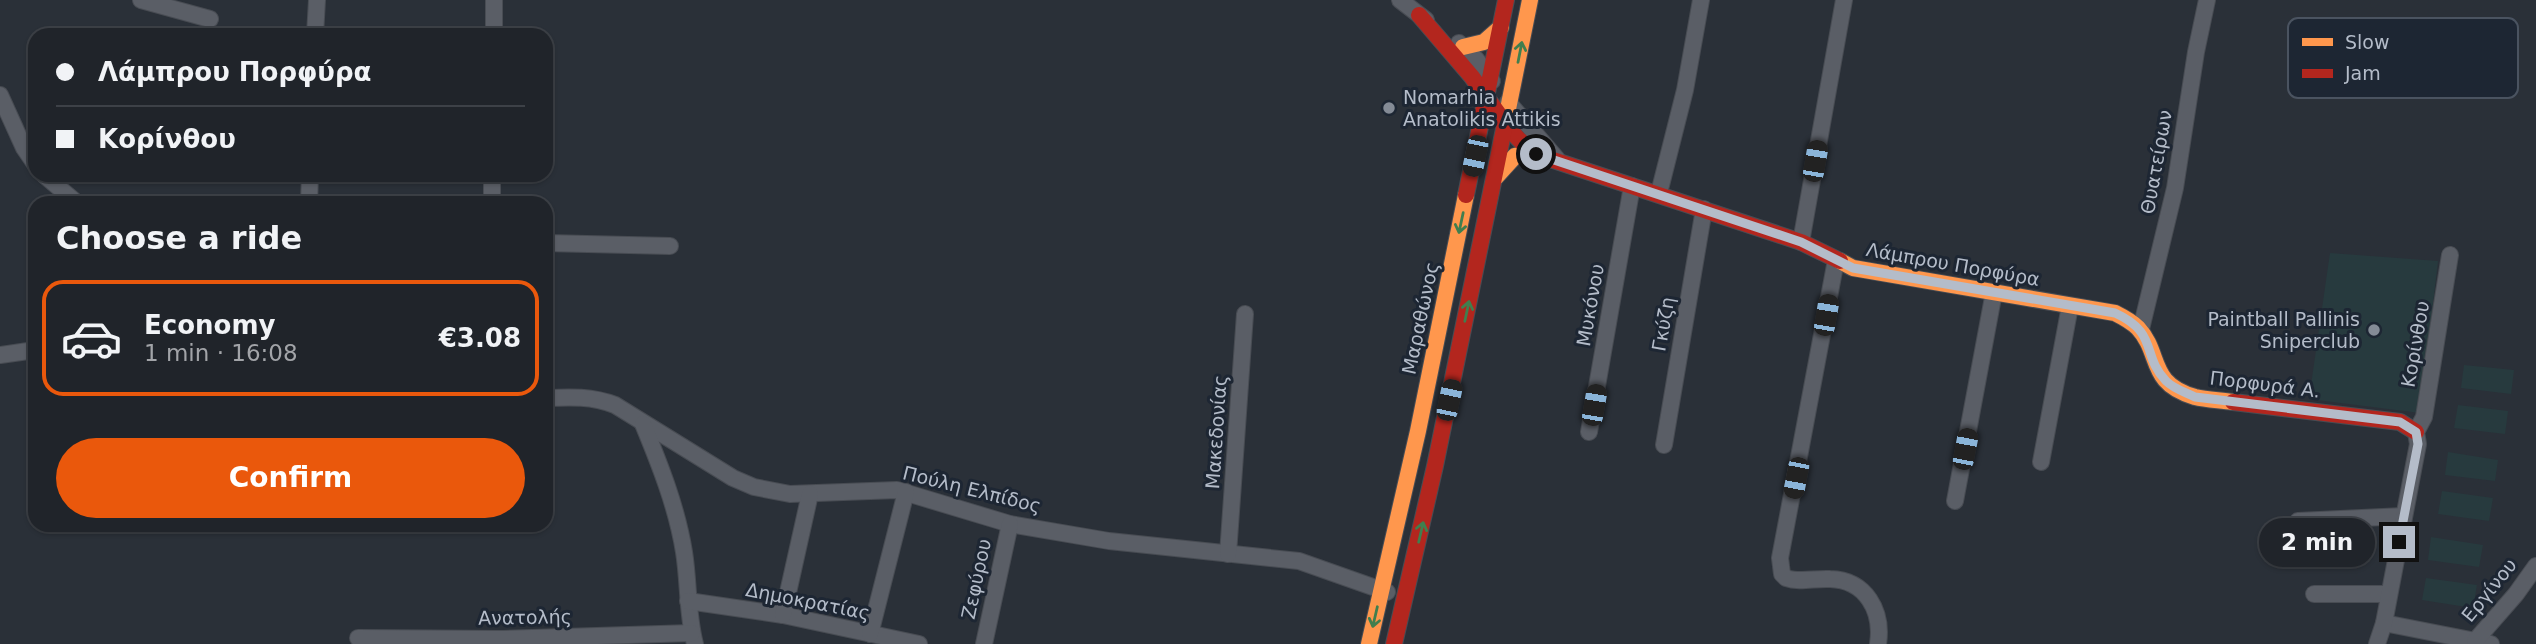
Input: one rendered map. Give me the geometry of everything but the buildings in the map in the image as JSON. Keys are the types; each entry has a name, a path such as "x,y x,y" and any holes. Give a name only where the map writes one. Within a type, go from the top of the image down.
{"main road":[{"name":"Μαραθώνος","path":"1369,644 1418,431 1506,0"},
{"path":"1394,644 1507,124 1530,0"},
{"path":"1419,15 1532,153"},
{"path":"1463,47 1484,41 1501,27"},
{"path":"1495,178 1512,158 1524,152 1532,153"},
{"name":"Λάμπρου Πορφύρα","path":"1532,153 1801,242 1853,268 2115,313 2141,329"},
{"name":"Πορφυρά Α.","path":"2141,329 2164,379 2175,388 2195,397 2400,422 2416,432"}],"street":[{"path":"141,0 210,19"},
{"path":"316,28 317,0"},
{"path":"494,0 494,28"},
{"path":"1400,0 1463,47 1561,163"},
{"path":"1659,194 1685,90 1700,0"},
{"path":"1801,242 1844,0"},
{"name":"Θυατείρων","path":"2141,329 2175,188 2196,52 2207,0"},
{"path":"0,95 28,154"},
{"path":"52,182 69,196"},
{"name":"Μυκόνου","path":"1589,432 1632,186"},
{"name":"Γκύζη","path":"1664,445 1704,209"},
{"path":"553,243 670,246"},
{"name":"Κορίνθου","path":"2377,644 2384,622 2418,444 2416,432 2424,417 2450,255"},
{"path":"1836,260 1780,558 1782,574 1794,581 1830,579 1846,582 1860,589 1871,600 1878,615 1878,644"},
{"path":"1955,501 1994,292"},
{"path":"2041,462 2070,306"},
{"name":"Μακεδονίας","path":"1228,554 1245,314"},
{"path":"0,355 28,350"},
{"name":"Πούλη Ελπίδος","path":"553,398 602,400 632,413 643,424 733,478 754,487 790,494 885,489 906,492 1010,524 1109,541 1299,561 1405,598"},
{"path":"643,424 673,503 684,553 694,639"},
{"path":"870,634 906,492"},
{"path":"783,615 810,494"},
{"path":"2298,522 2404,516"},
{"name":"Ζεφύρου","path":"984,644 1010,524"},
{"name":"Εργίνου","path":"2483,642 2536,566"},
{"path":"2315,594 2388,594"},
{"name":"Δημοκρατίας","path":"688,601 783,615 919,644"},
{"path":"2384,622 2483,642"},
{"name":"Ανατολής","path":"358,638 694,639"}],"green space":[{"name":"Paintball Pallinis Sniperclub","path":"2330,253 2438,261 2420,413 2309,399"},
{"path":"2464,365 2514,370 2511,394 2461,388"},
{"path":"2458,405 2508,411 2505,434 2454,428"},
{"path":"2448,452 2498,460 2495,481 2445,475"},
{"path":"2442,491 2493,498 2489,521 2438,514"},
{"path":"2431,537 2483,545 2479,567 2428,560"},
{"path":"2426,578 2477,585 2473,608 2422,600"}],"traffic: slow":[{"path":"1505,124 1530,0"},
{"path":"1463,47 1484,42 1501,27"},
{"path":"1495,178 1515,156 1532,153"},
{"path":"1369,644 1418,431 1466,195"},
{"path":"1840,261 1853,268 2115,313 2138,328 2157,367 2169,384 2195,397 2233,402"}],"traffic: jam":[{"path":"1466,195 1506,0"},
{"path":"1419,15 1472,77 1510,130 1532,153 1801,242 1840,261"},
{"path":"1394,644 1435,466 1505,124"},
{"path":"2233,402 2400,422 2416,432"}],"place":[{"name":"Nomarhia Anatolikis Attikis","path":"1389,108"},
{"name":"Paintball Pallinis Sniperclub","path":"2374,330"}],"route":[{"path":"1536,154 1801,242 1853,268 2115,313 2141,329 2164,379 2175,388 2195,397 2400,422 2416,432 2418,444 2399,542"}]}
